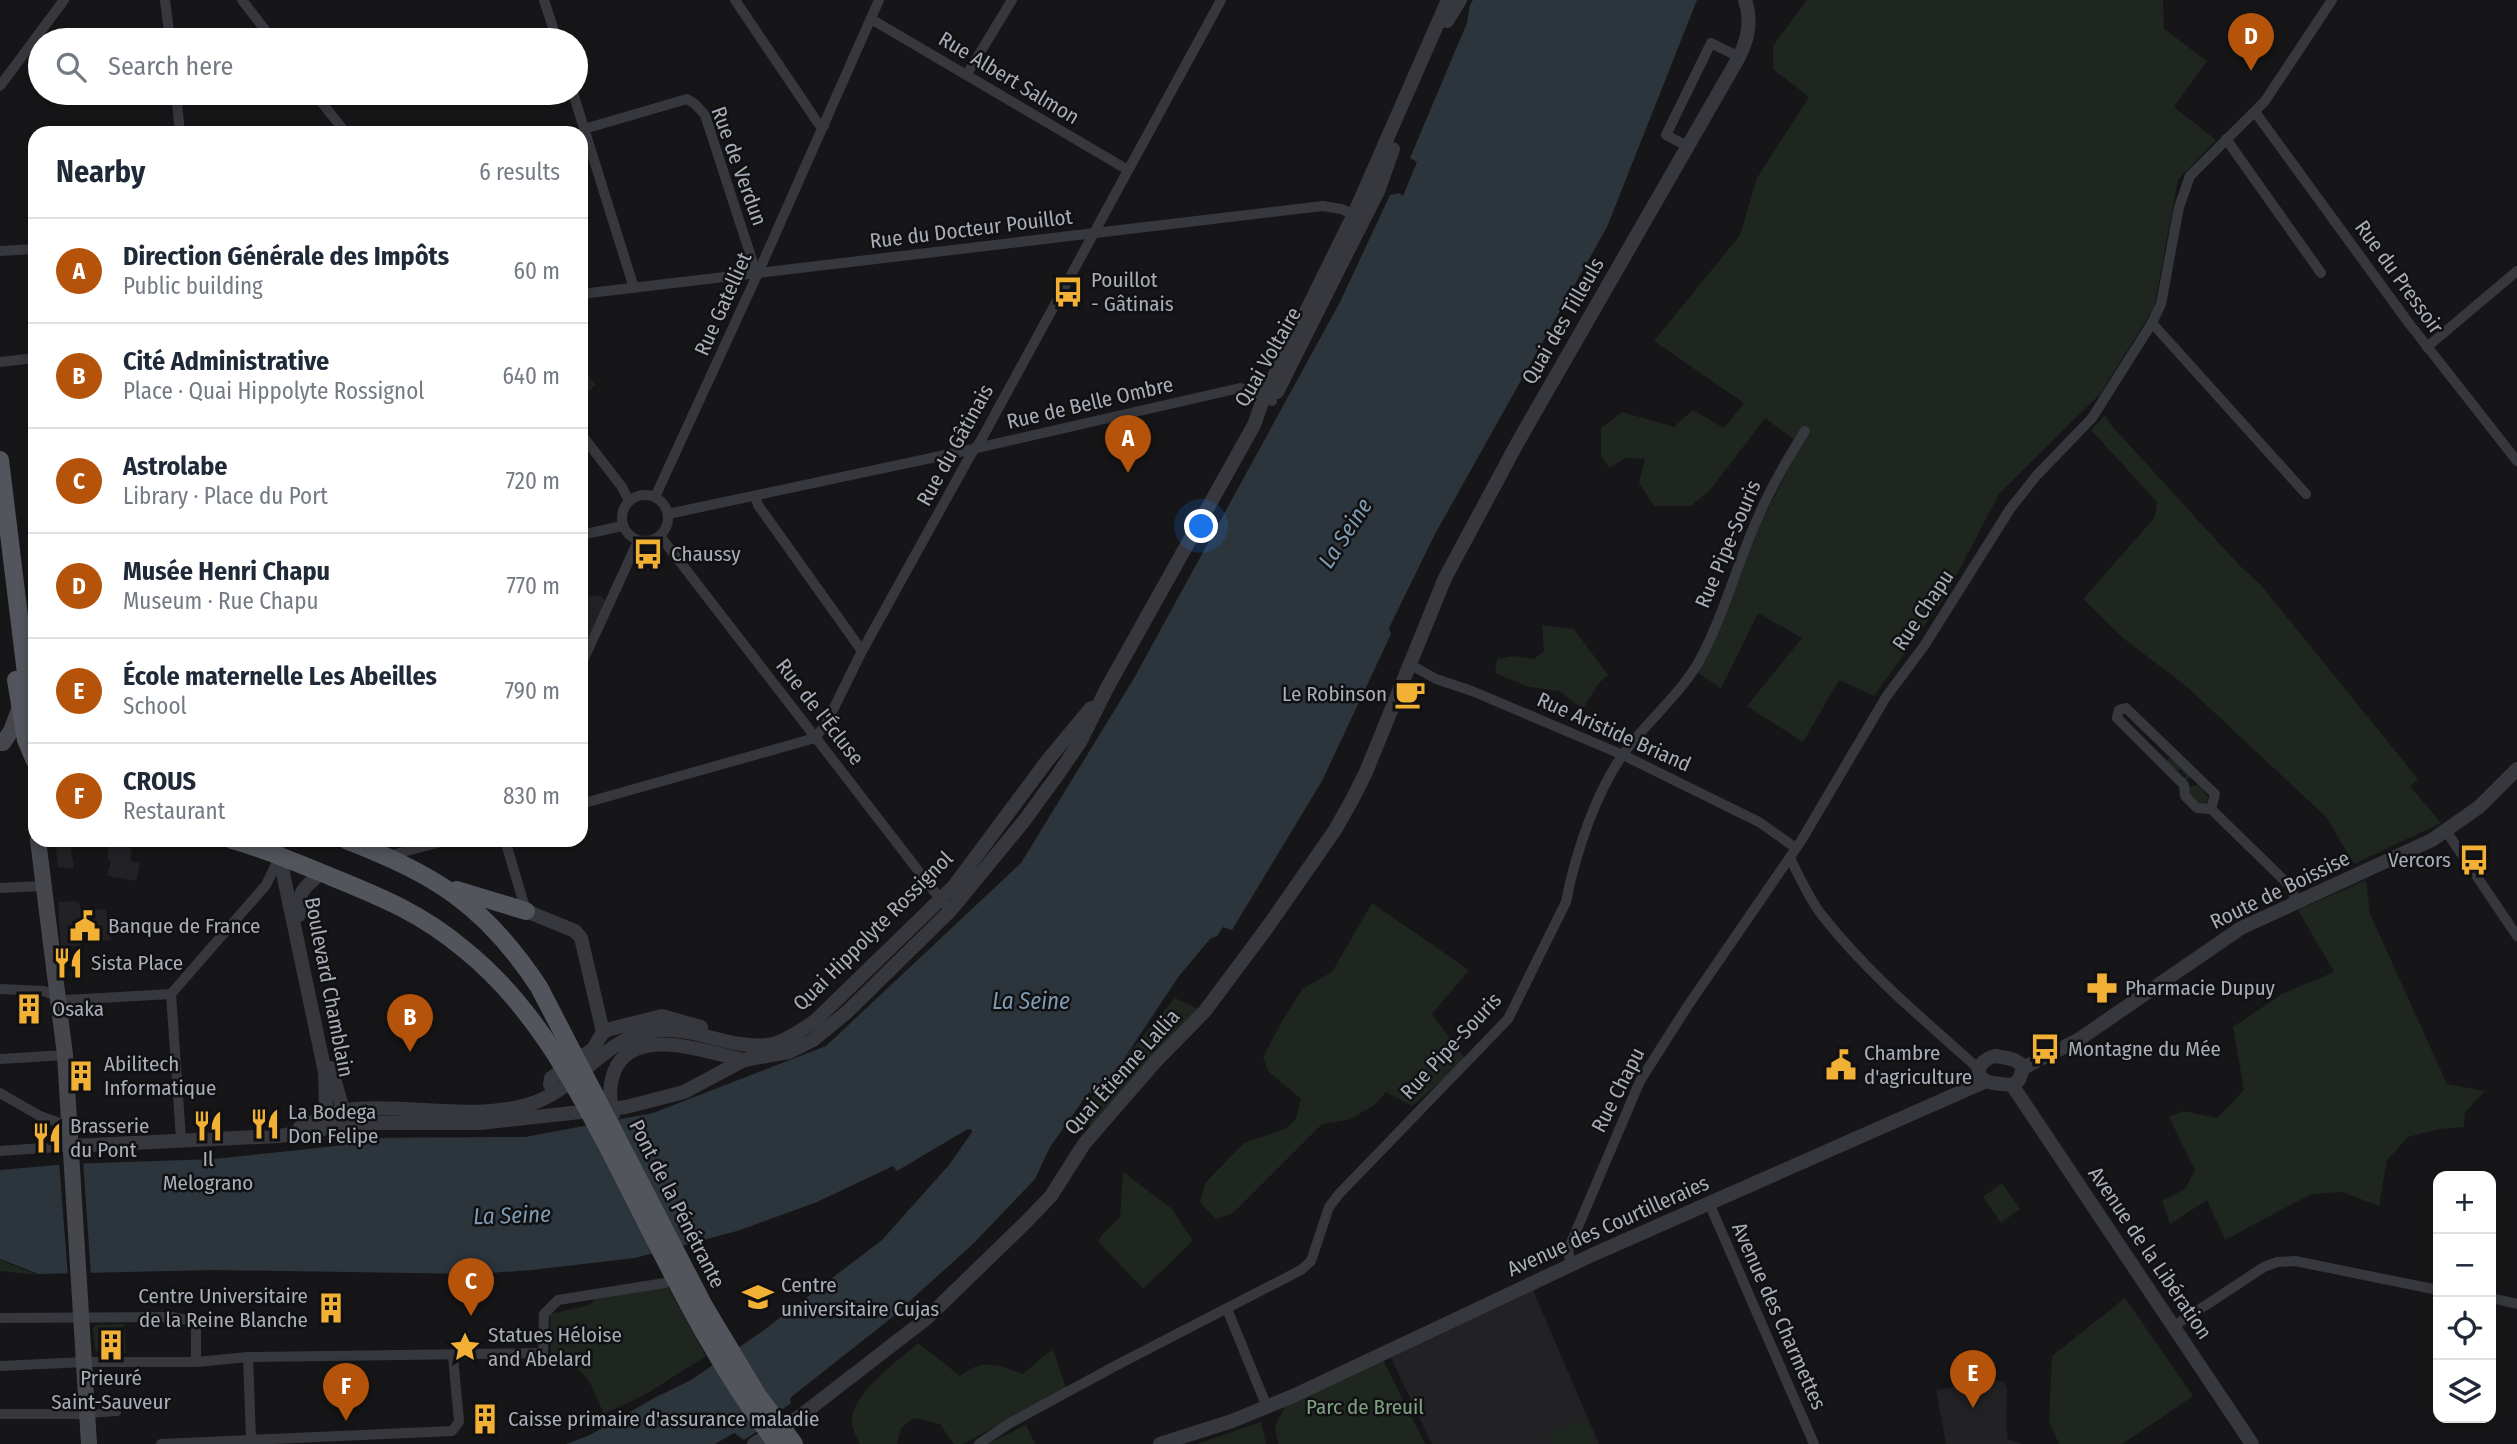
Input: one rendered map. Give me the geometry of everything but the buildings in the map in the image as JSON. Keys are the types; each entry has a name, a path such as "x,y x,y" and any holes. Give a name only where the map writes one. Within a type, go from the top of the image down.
{"main road":[{"path":"0,460 28,690 27,709 2,743"},
{"path":"0,555 27,709"},
{"path":"2,743 28,740"},
{"path":"39,847 65,1055 89,1444"},
{"path":"364,847 388,856 444,886 476,911 512,949 539,987 566,1054"},
{"name":"Boulevard Chamblain","path":"278,848 321,873 397,903 452,940 502,984 566,1054"},
{"path":"444,886 526,911"},
{"name":"Pont de la Pénétrante","path":"566,1054 713,1347 743,1397 774,1440"},
{"name":"Pont de la Pénétrante","path":"566,1054 632,1165 704,1306 758,1396 794,1444"}],"street":[{"path":"43,28 64,0"},
{"path":"166,0 169,28"},
{"path":"242,0 264,28"},
{"path":"544,0 553,28"},
{"path":"735,0 818,123 824,126"},
{"name":"Rue Gatelliet","path":"655,497 879,0"},
{"path":"967,74 1012,0"},
{"name":"Rue du Gâtinais","path":"815,738 826,724 862,651 1221,0"},
{"name":"Quai Voltaire","path":"1254,425 1327,295 1448,0"},
{"name":"Quai Voltaire","path":"1359,216 1379,189 1424,69 1448,18 1460,0"},
{"name":"Quai des Tilleuls","path":"1411,665 1442,586 1468,534 1739,57 1749,25 1745,0"},
{"name":"Rue Chapu","path":"1571,1265 1568,1250 1640,1081 1793,853 1886,697 1924,646 2010,509 2037,475 2092,418 2152,323 2163,297 2185,187 2190,176 2255,112 2285,74 2332,0"},
{"name":"Rue Albert Salmon","path":"871,19 1128,170"},
{"path":"1687,146 1666,135 1712,43 1739,57"},
{"path":"0,86 28,48"},
{"name":"Rue de Verdun","path":"588,128 687,99 695,104 705,115 758,273"},
{"path":"177,105 179,126"},
{"path":"324,105 340,126"},
{"path":"577,105 583,126"},
{"name":"Rue du Pressoir","path":"2255,112 2427,347 2517,461"},
{"path":"2226,139 2321,273"},
{"path":"588,142 634,288"},
{"name":"Rue du Docteur Pouillot","path":"588,293 1323,206 1332,206 1359,216"},
{"path":"0,251 28,249"},
{"path":"2427,347 2517,271"},
{"path":"2152,323 2306,494"},
{"path":"0,362 28,359"},
{"name":"Rue de Belle Ombre","path":"668,513 976,448 1240,388 1268,399"},
{"name":"Quai Hippolyte Rossignol","path":"335,1119 480,1124 656,1101 700,1085 744,1060 789,1052 824,1032 1016,831 1059,773 1080,742 1107,688 1254,425"},
{"name":"Rue Pipe-Souris","path":"979,1444 1010,1423 1301,1270 1311,1261 1329,1208 1339,1194 1508,1019 1566,902 1569,885 1603,790 1623,755 1698,662 1732,586 1758,516 1782,466 1805,430"},
{"path":"588,443 622,487 629,501"},
{"path":"642,495 655,497 661,501 668,513 667,526 660,536 646,542 638,541 626,533 622,526 622,512 629,501 642,495"},
{"path":"755,496 758,505 862,651"},
{"path":"588,533 622,526"},
{"name":"Rue de l'Écluse","path":"660,536 945,905"},
{"path":"588,650 638,541"},
{"name":"Rue Aristide Briand","path":"1411,665 1436,679 1472,691 1609,748 1759,822 1793,853 1820,913 1866,966 1982,1075"},
{"name":"Quai Étienne Lallia","path":"754,1444 774,1440 799,1417 927,1318 1051,1196 1084,1144 1156,1060 1205,1011 1335,830 1366,772 1411,665"},
{"path":"2211,808 2215,794 2126,708 2119,709 2117,718 2184,785 2185,796 2197,808 2211,808 2289,885 2297,902"},
{"path":"588,802 815,738"},
{"name":"Route de Boissise","path":"2023,1068 2078,1040 2241,928 2390,861 2446,831 2479,807 2517,769"},
{"path":"2446,831 2517,936"},
{"path":"388,856 422,847"},
{"path":"507,847 526,911 575,931 581,938 603,1032 593,1049 551,1078 550,1084 565,1114"},
{"path":"181,1139 171,994 266,885 278,848"},
{"name":"Boulevard Chamblain","path":"278,848 335,1119"},
{"name":"Boulevard Chamblain","path":"321,873 303,888 299,897 300,924 341,1103 335,1119"},
{"path":"0,888 44,886"},
{"name":"Quai Hippolyte Rossignol","path":"72,1152 181,1139 279,1136 335,1119 357,1109 499,1110 531,1104 554,1092 613,1046 635,1035 656,1030 681,1031 752,1046 774,1043 797,1033 824,1012 945,905"},
{"path":"0,989 44,991 66,1000 171,994"},
{"path":"603,1032 662,1016 740,1037 764,1038 797,1033"},
{"path":"632,1165 610,1100 611,1079 617,1066 633,1051 654,1044 675,1044 744,1060"},
{"path":"0,1059 65,1055"},
{"name":"Avenue des Courtilleraies","path":"1160,1444 1267,1406 1419,1339 1484,1304 1709,1203 1982,1075 1983,1062 1995,1056 2021,1063 2023,1068"},
{"path":"1982,1075 2012,1085 2019,1080 2023,1068"},
{"name":"Avenue de la Libération","path":"2012,1085 2252,1444"},
{"path":"0,1093 40,1116 71,1127"},
{"path":"0,1151 72,1152"},
{"name":"Avenue des Charmettes","path":"1709,1203 1814,1444"},
{"path":"2174,1326 2264,1267 2277,1262 2295,1261 2433,1289"},
{"path":"0,1366 85,1362 196,1362 248,1357 543,1353 544,1314 558,1300 666,1283"},
{"path":"2496,1299 2517,1304"},
{"path":"1227,1309 1267,1406"},
{"path":"0,1318 169,1316 196,1322 196,1362"},
{"path":"161,1444 452,1431 459,1422 453,1356"},
{"path":"248,1357 251,1440"},
{"path":"0,1414 117,1412"}],"shaded area":[{"path":"588,595 602,596 605,601 588,637"},
{"path":"56,847 71,847 74,869 58,867"},
{"path":"108,847 132,849 130,861 140,863 136,881 107,876 111,861 107,859"},
{"name":"Banque de France","path":"58,902 79,902 80,907 106,910 111,940 61,947"},
{"path":"1533,1290 1599,1444 1432,1444 1390,1356"},
{"path":"1997,1380 2004,1382 2007,1390 2008,1439 2023,1444 1946,1444 1936,1390"}],"green space":[{"path":"1807,0 2163,0 2164,29 2207,61 2174,107 2216,140 2178,180 2154,308 2100,394 1999,494 1946,595 1874,696 1839,680 1803,742 1747,706 1802,638 1758,613 1721,688 1698,673 1762,520 1801,445 1765,418 1711,489 1691,506 1654,506 1639,483 1645,459 1626,458 1609,468 1601,456 1601,428 1622,412 1674,427 1693,410 1724,428 1744,403 1654,341 1740,235 1757,178 1809,97 1773,69 1773,46"},
{"path":"588,375 596,385 588,391"},
{"path":"2105,415 2111,425 2239,565 2260,584 2418,779 2410,786 2441,823 2354,864 2326,817 2186,686 2123,638 2083,599 2155,517 2157,502 2091,430"},
{"path":"1542,625 1574,629 1608,675 1599,683 1583,709 1559,691 1529,687 1495,673 1497,659 1514,656 1534,659 1544,651"},
{"path":"2168,758 2171,758 2191,778 2186,779 2189,786 2198,785 2208,796 2207,803 2202,804 2190,797 2180,777 2186,777 2186,774 2183,774 2182,770 2174,771 2166,763"},
{"path":"2366,880 2370,914 2447,1084 2485,1091 2465,1112 2464,1127 2439,1129 2408,1137 2387,1160 2379,1206 2342,1192 2311,1194 2225,1240 2207,1200 2170,1224 2162,1201 2185,1189 2195,1170 2169,1117 2183,1111 2217,1118 2244,1090 2233,1027 2282,994 2334,972 2298,910"},
{"path":"1372,903 1469,970 1432,1014 1466,1060 1412,1106 1386,1092 1373,1106 1348,1120 1322,1124 1233,1213 1216,1219 1200,1202 1205,1183 1244,1143 1285,1129 1296,1119 1301,1099 1268,1071 1263,1057 1302,989 1332,972"},
{"path":"1175,998 1198,1009 1091,1131 1084,1106"},
{"path":"1123,1172 1172,1209 1193,1241 1143,1289 1099,1242 1101,1236 1120,1217"},
{"path":"2002,1183 2020,1209 2001,1223 1983,1197"},
{"path":"0,1260 37,1275 0,1271"},
{"path":"668,1287 706,1356 646,1394 604,1414 591,1385 580,1371 573,1366 551,1362 550,1314 589,1305 596,1299"},
{"path":"2125,1298 2193,1396 2122,1444 2059,1444 2049,1421 2052,1356"},
{"path":"124,1324 126,1353 95,1351 93,1328 96,1325"},
{"path":"918,1343 960,1376 976,1366 991,1364 1023,1374 1053,1350 1066,1388 963,1444 954,1444 940,1424 914,1418 901,1428 897,1444 860,1444 852,1423 858,1401 888,1368"},
{"name":"Parc de Breuil","path":"1382,1358 1425,1444 1278,1444 1275,1427 1285,1406"},
{"path":"1586,1420 1596,1444 1554,1444 1549,1433"},
{"name":"Parc de Breuil","path":"1261,1422 1266,1444 1197,1444"},
{"path":"1026,1425 1035,1444 988,1444"}],"water":[{"name":"La Seine","path":"1473,0 1697,0 1607,227 1435,534 1389,628 1391,634 1322,781 1232,930 1223,927 1179,976 1100,1095 1089,1092 1050,1147 1035,1179 973,1244 890,1319 790,1398 791,1403 777,1413 770,1423 744,1440 734,1433 715,1444 566,1444 590,1435 691,1380 760,1333 882,1240 949,1165 972,1132 971,1129 897,1171 893,1166 817,1202 737,1231 635,1258 474,1274 214,1270 38,1274 0,1259 0,1170 68,1164 214,1159 345,1145 349,1138 525,1137 653,1113 826,1046 1021,863 1133,680 1340,302 1390,195 1399,193 1403,196 1417,162 1410,158 1467,23"}],"pier":[{"path":"83,1160 91,1276 68,1277 59,1161"}],"place":[{"name":"Musée Henri Chapu","path":"2251,71"},
{"name":"Pouillot - Gâtinais","path":"1068,292"},
{"name":"Direction Générale des Impôts","path":"1128,473"},
{"name":"Chaussy","path":"648,554"},
{"name":"Le Robinson","path":"1410,694"},
{"name":"Vercors","path":"2474,860"},
{"name":"Banque de France","path":"85,926"},
{"name":"Sista Place","path":"68,963"},
{"name":"Pharmacie Dupuy","path":"2102,988"},
{"name":"Osaka","path":"29,1009"},
{"name":"Montagne du Mée","path":"2045,1049"},
{"name":"Cité Administrative","path":"410,1052"},
{"name":"Chambre d'agriculture","path":"1841,1065"},
{"name":"Abilitech Informatique","path":"81,1076"},
{"name":"La Bodega Don Felipe","path":"265,1124"},
{"name":"Il Melograno","path":"208,1126"},
{"name":"Brasserie du Pont","path":"47,1138"},
{"name":"Centre universitaire Cujas","path":"758,1297"},
{"name":"Centre Universitaire de la Reine Blanche","path":"331,1308"},
{"name":"Astrolabe","path":"471,1316"},
{"name":"Prieuré Saint-Sauveur","path":"111,1345"},
{"name":"Statues Héloise and Abelard","path":"465,1347"},
{"name":"École maternelle Les Abeilles","path":"1973,1408"},
{"name":"Caisse primaire d'assurance maladie","path":"485,1419"},
{"name":"CROUS","path":"346,1421"}]}
